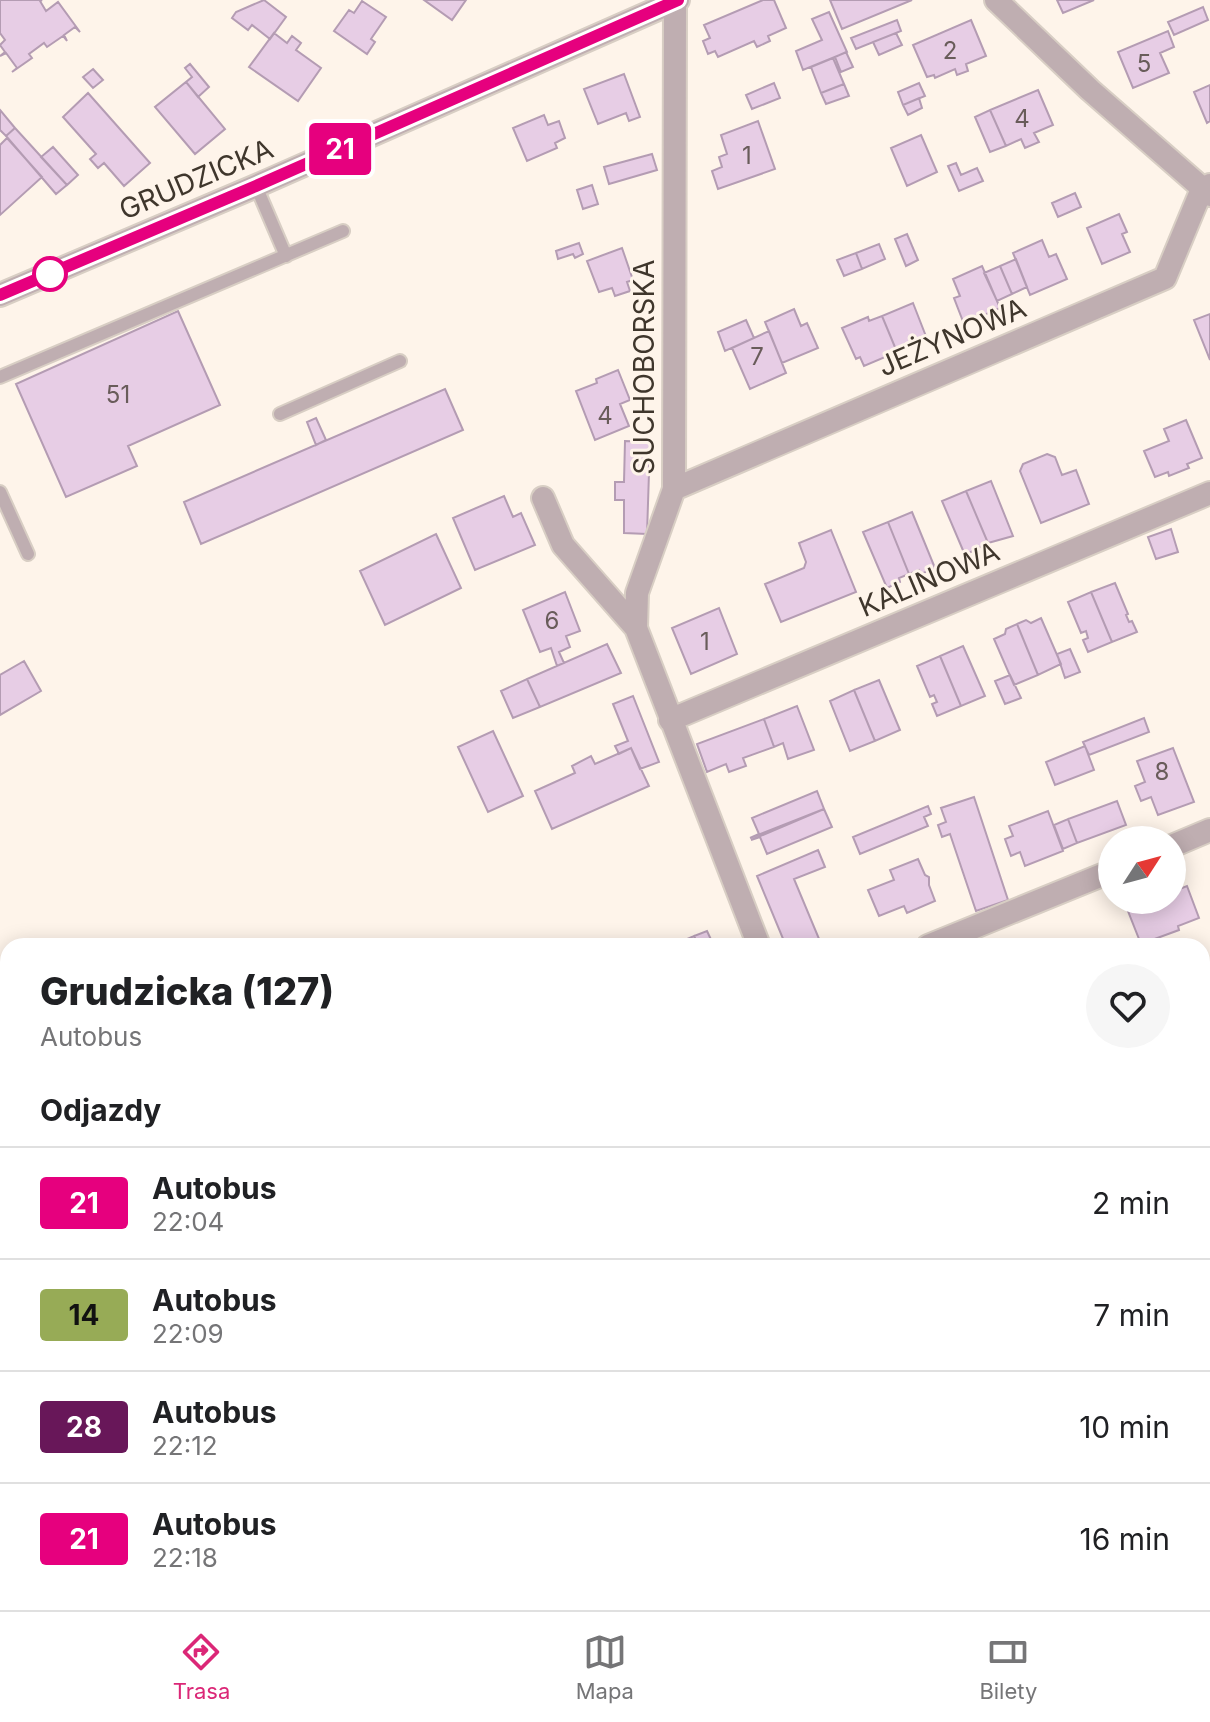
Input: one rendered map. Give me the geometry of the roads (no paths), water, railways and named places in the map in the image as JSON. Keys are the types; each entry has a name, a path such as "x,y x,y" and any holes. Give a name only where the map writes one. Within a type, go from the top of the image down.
{"street":[{"path":"996,0 1090,90 1207,190"},
{"name":"GRUDZICKA","path":"0,295 677,1"},
{"name":"SUCHOBORSKA","path":"677,1 674,489 637,593 636,628 756,938"},
{"name":"JEŻYNOWA","path":"674,489 1165,278 1207,190"},
{"name":"KALINOWA","path":"670,720 1210,493"},
{"path":"543,498 563,545 636,628"},
{"path":"1186,840 1210,830"},
{"path":"948,938 1098,877"}],"lane":[{"path":"256,186 286,256"},
{"path":"0,377 343,231"},
{"path":"280,414 400,361"},
{"path":"0,492 28,554"}]}
